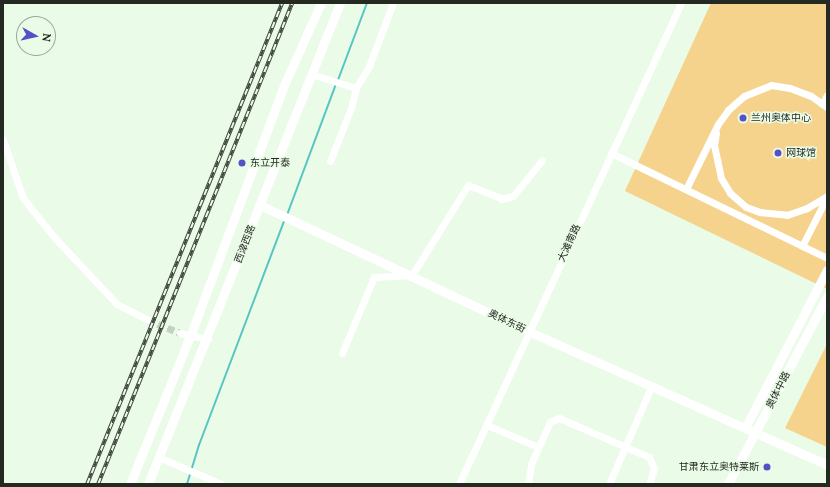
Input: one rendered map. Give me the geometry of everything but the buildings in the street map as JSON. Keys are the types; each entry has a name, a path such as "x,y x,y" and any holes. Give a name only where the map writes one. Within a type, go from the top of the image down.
{"main road":[{"name":"西津西路","path":"130,484 192,334 282,91 321,3"},
{"name":"西津西路","path":"148,484 208,339 340,3"},
{"name":"奥体东街","path":"260,205 412,275 528,331 652,385 827,465"},
{"name":"奥体中路","path":"745,428 827,270"},
{"name":"奥体中路","path":"728,484 827,296"}],"street":[{"path":"330,160 351,108 356,88 369,66 393,3"},
{"name":"大滩南路","path":"459,484 528,331 681,3"},
{"path":"311,74 343,86 356,88"},
{"path":"686,189 718,124 728,110 744,96 771,85 790,88 811,96 825,106 827,94"},
{"path":"718,124 714,144 722,178 730,193 746,207 760,212 787,214 807,208 827,196"},
{"path":"3,140 23,198 54,237 117,304 148,320"},
{"path":"612,153 827,258"},
{"path":"342,353 374,277 412,275 468,185 502,199 513,196 542,160"},
{"path":"802,246 827,196"},
{"path":"741,216 746,207"},
{"path":"180,333 192,334 208,339"},
{"path":"609,484 652,385"},
{"path":"528,484 531,464 538,447 550,422 559,418 626,447 652,461 654,469 649,484"},
{"path":"486,425 538,447"},
{"path":"158,457 222,484"}],"shaded area":[{"name":"兰州奥体中心","path":"711,3 827,3 827,289 625,191"},
{"path":"827,344 827,447 785,428"}],"waterway":[{"path":"338,80 367,3"},
{"path":"287,215 336,84"},
{"path":"187,484 199,445 285,219"}],"tunnel":[{"path":"148,320 180,333"}],"railway":[{"path":"87,484 282,3"},
{"path":"98,484 292,3"}],"place":[{"name":"兰州奥体中心","path":"743,118"},
{"name":"网球馆","path":"778,153"},
{"name":"东立开泰","path":"242,163"},
{"name":"甘肃东立奥特莱斯","path":"767,467"}]}
